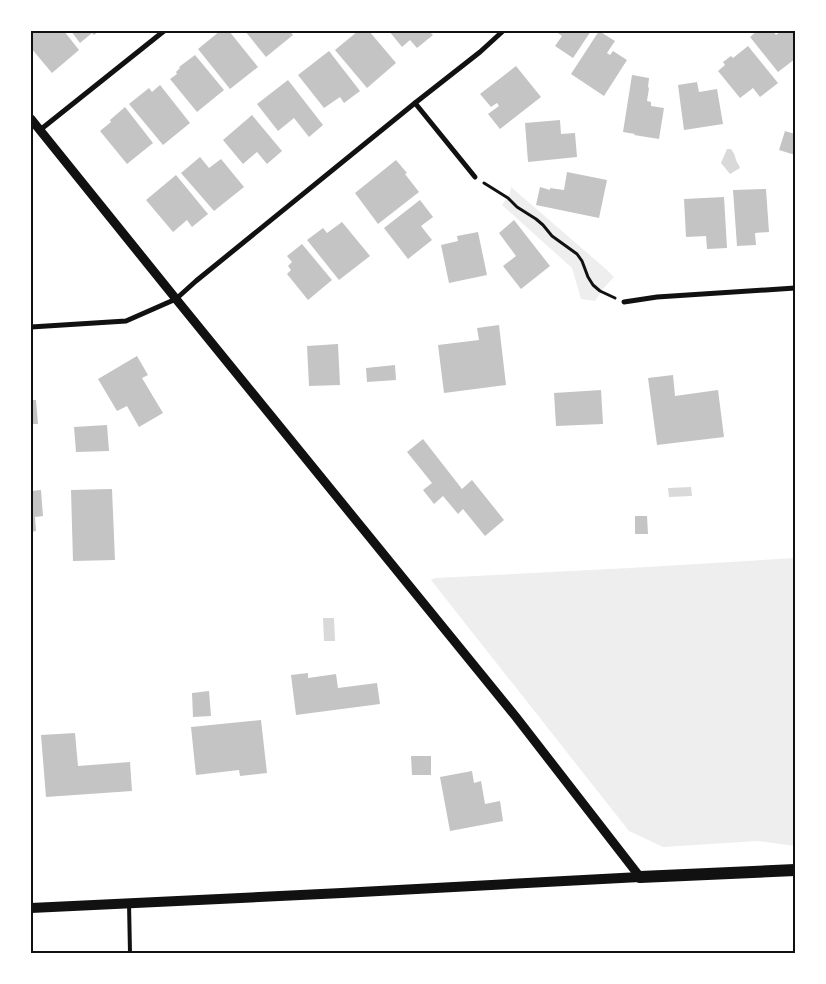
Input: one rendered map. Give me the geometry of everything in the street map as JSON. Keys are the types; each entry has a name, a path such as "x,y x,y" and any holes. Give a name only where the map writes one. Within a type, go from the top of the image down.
{"main road":[{"path":"31,908 795,870"}],"street":[{"path":"40,130 164,31"},
{"path":"31,327 126,321 176,299 480,52 503,31"},
{"path":"415,103 475,177"},
{"path":"31,119 516,717 640,877"},
{"path":"624,302 657,297 795,288"}],"lane":[{"path":"129,903 130,953"}],"path":[{"path":"475,177 536,219 552,236 577,254 588,277 600,291 624,302"}],"shaded area":[{"path":"727,149 732,150 740,168 730,174 721,163"},
{"path":"511,187 614,277 595,301 581,299 572,268 502,205 510,193"},
{"path":"691,487 692,496 669,497 668,488"},
{"path":"795,558 795,846 758,841 663,847 629,831 431,580 435,578"},
{"path":"323,618 334,618 335,641 324,641"}],"building":[{"path":"31,31 64,31 79,50 52,73 31,48"},
{"path":"71,31 99,31 94,35 92,33 80,43"},
{"path":"220,31 229,31 258,67 230,89 198,49"},
{"path":"245,31 290,31 293,35 266,57"},
{"path":"358,31 369,31 396,63 367,88 335,50"},
{"path":"389,31 429,31 433,35 417,48 410,40 402,47"},
{"path":"555,31 591,31 573,58 555,46 562,36"},
{"path":"599,31 615,41 607,53 610,55 613,51 627,60 604,96 571,74"},
{"path":"757,31 773,31 776,35 781,31 795,31 795,59 778,72 750,37"},
{"path":"748,46 778,83 760,97 753,88 740,98 718,71 725,65 723,62 731,56 733,58"},
{"path":"329,51 360,91 344,103 340,97 324,108 298,75"},
{"path":"195,55 224,90 197,112 170,79 177,74 176,72 179,67"},
{"path":"516,66 541,97 500,129 488,114 499,106 497,103 491,107 480,94"},
{"path":"632,75 649,78 647,101 651,102 651,106 664,108 659,139 623,132"},
{"path":"288,80 323,125 309,137 294,118 278,131 257,104"},
{"path":"697,82 699,92 717,89 723,124 684,130 678,85"},
{"path":"160,85 190,123 163,145 129,104 149,88 152,92"},
{"path":"125,107 153,143 127,164 100,131"},
{"path":"252,115 282,151 267,164 257,152 243,164 223,140"},
{"path":"560,120 561,134 575,133 577,157 528,162 525,123"},
{"path":"785,131 795,134 795,155 779,150"},
{"path":"200,157 209,168 221,159 244,187 214,211 181,173"},
{"path":"396,160 419,192 378,224 355,193"},
{"path":"567,172 607,180 599,218 536,205 540,187 550,190 550,188 564,190"},
{"path":"176,175 208,214 192,227 187,220 173,232 146,200"},
{"path":"766,189 769,232 755,233 756,245 737,246 733,190"},
{"path":"724,197 727,248 707,249 706,236 686,237 684,199"},
{"path":"420,200 433,217 421,226 432,240 408,259 384,228"},
{"path":"514,220 550,266 521,289 503,266 516,256 499,233"},
{"path":"342,222 370,256 339,280 307,240 323,228 327,233"},
{"path":"478,232 487,275 449,283 441,245 458,241 457,236"},
{"path":"302,244 332,280 308,300 287,274 291,270 288,266 292,262 287,256"},
{"path":"499,325 506,385 444,393 438,345 479,340 477,328"},
{"path":"338,344 340,385 309,386 307,346"},
{"path":"137,356 148,375 142,378 163,413 139,427 127,406 117,411 98,379"},
{"path":"395,365 396,380 367,382 366,368"},
{"path":"673,375 675,396 718,390 724,437 657,445 648,378"},
{"path":"601,390 603,424 556,426 554,393"},
{"path":"31,400 36,400 38,424 31,424"},
{"path":"107,425 109,451 76,452 74,427"},
{"path":"423,439 462,489 472,480 504,520 485,536 463,509 458,514 443,496 434,504 423,490 432,483 407,452"},
{"path":"112,489 115,560 73,561 71,490"},
{"path":"41,490 43,516 35,517 36,531 31,532 31,491"},
{"path":"635,516 647,516 648,534 635,534"},
{"path":"308,673 308,678 336,674 338,688 377,683 380,704 296,715 291,675"},
{"path":"209,691 211,716 193,717 192,693"},
{"path":"261,720 267,773 240,776 239,770 196,775 191,727"},
{"path":"75,733 78,766 130,762 132,791 46,797 41,735"},
{"path":"411,756 431,756 431,775 412,775"},
{"path":"472,771 474,783 481,781 485,804 500,801 503,821 450,831 440,777"}]}
